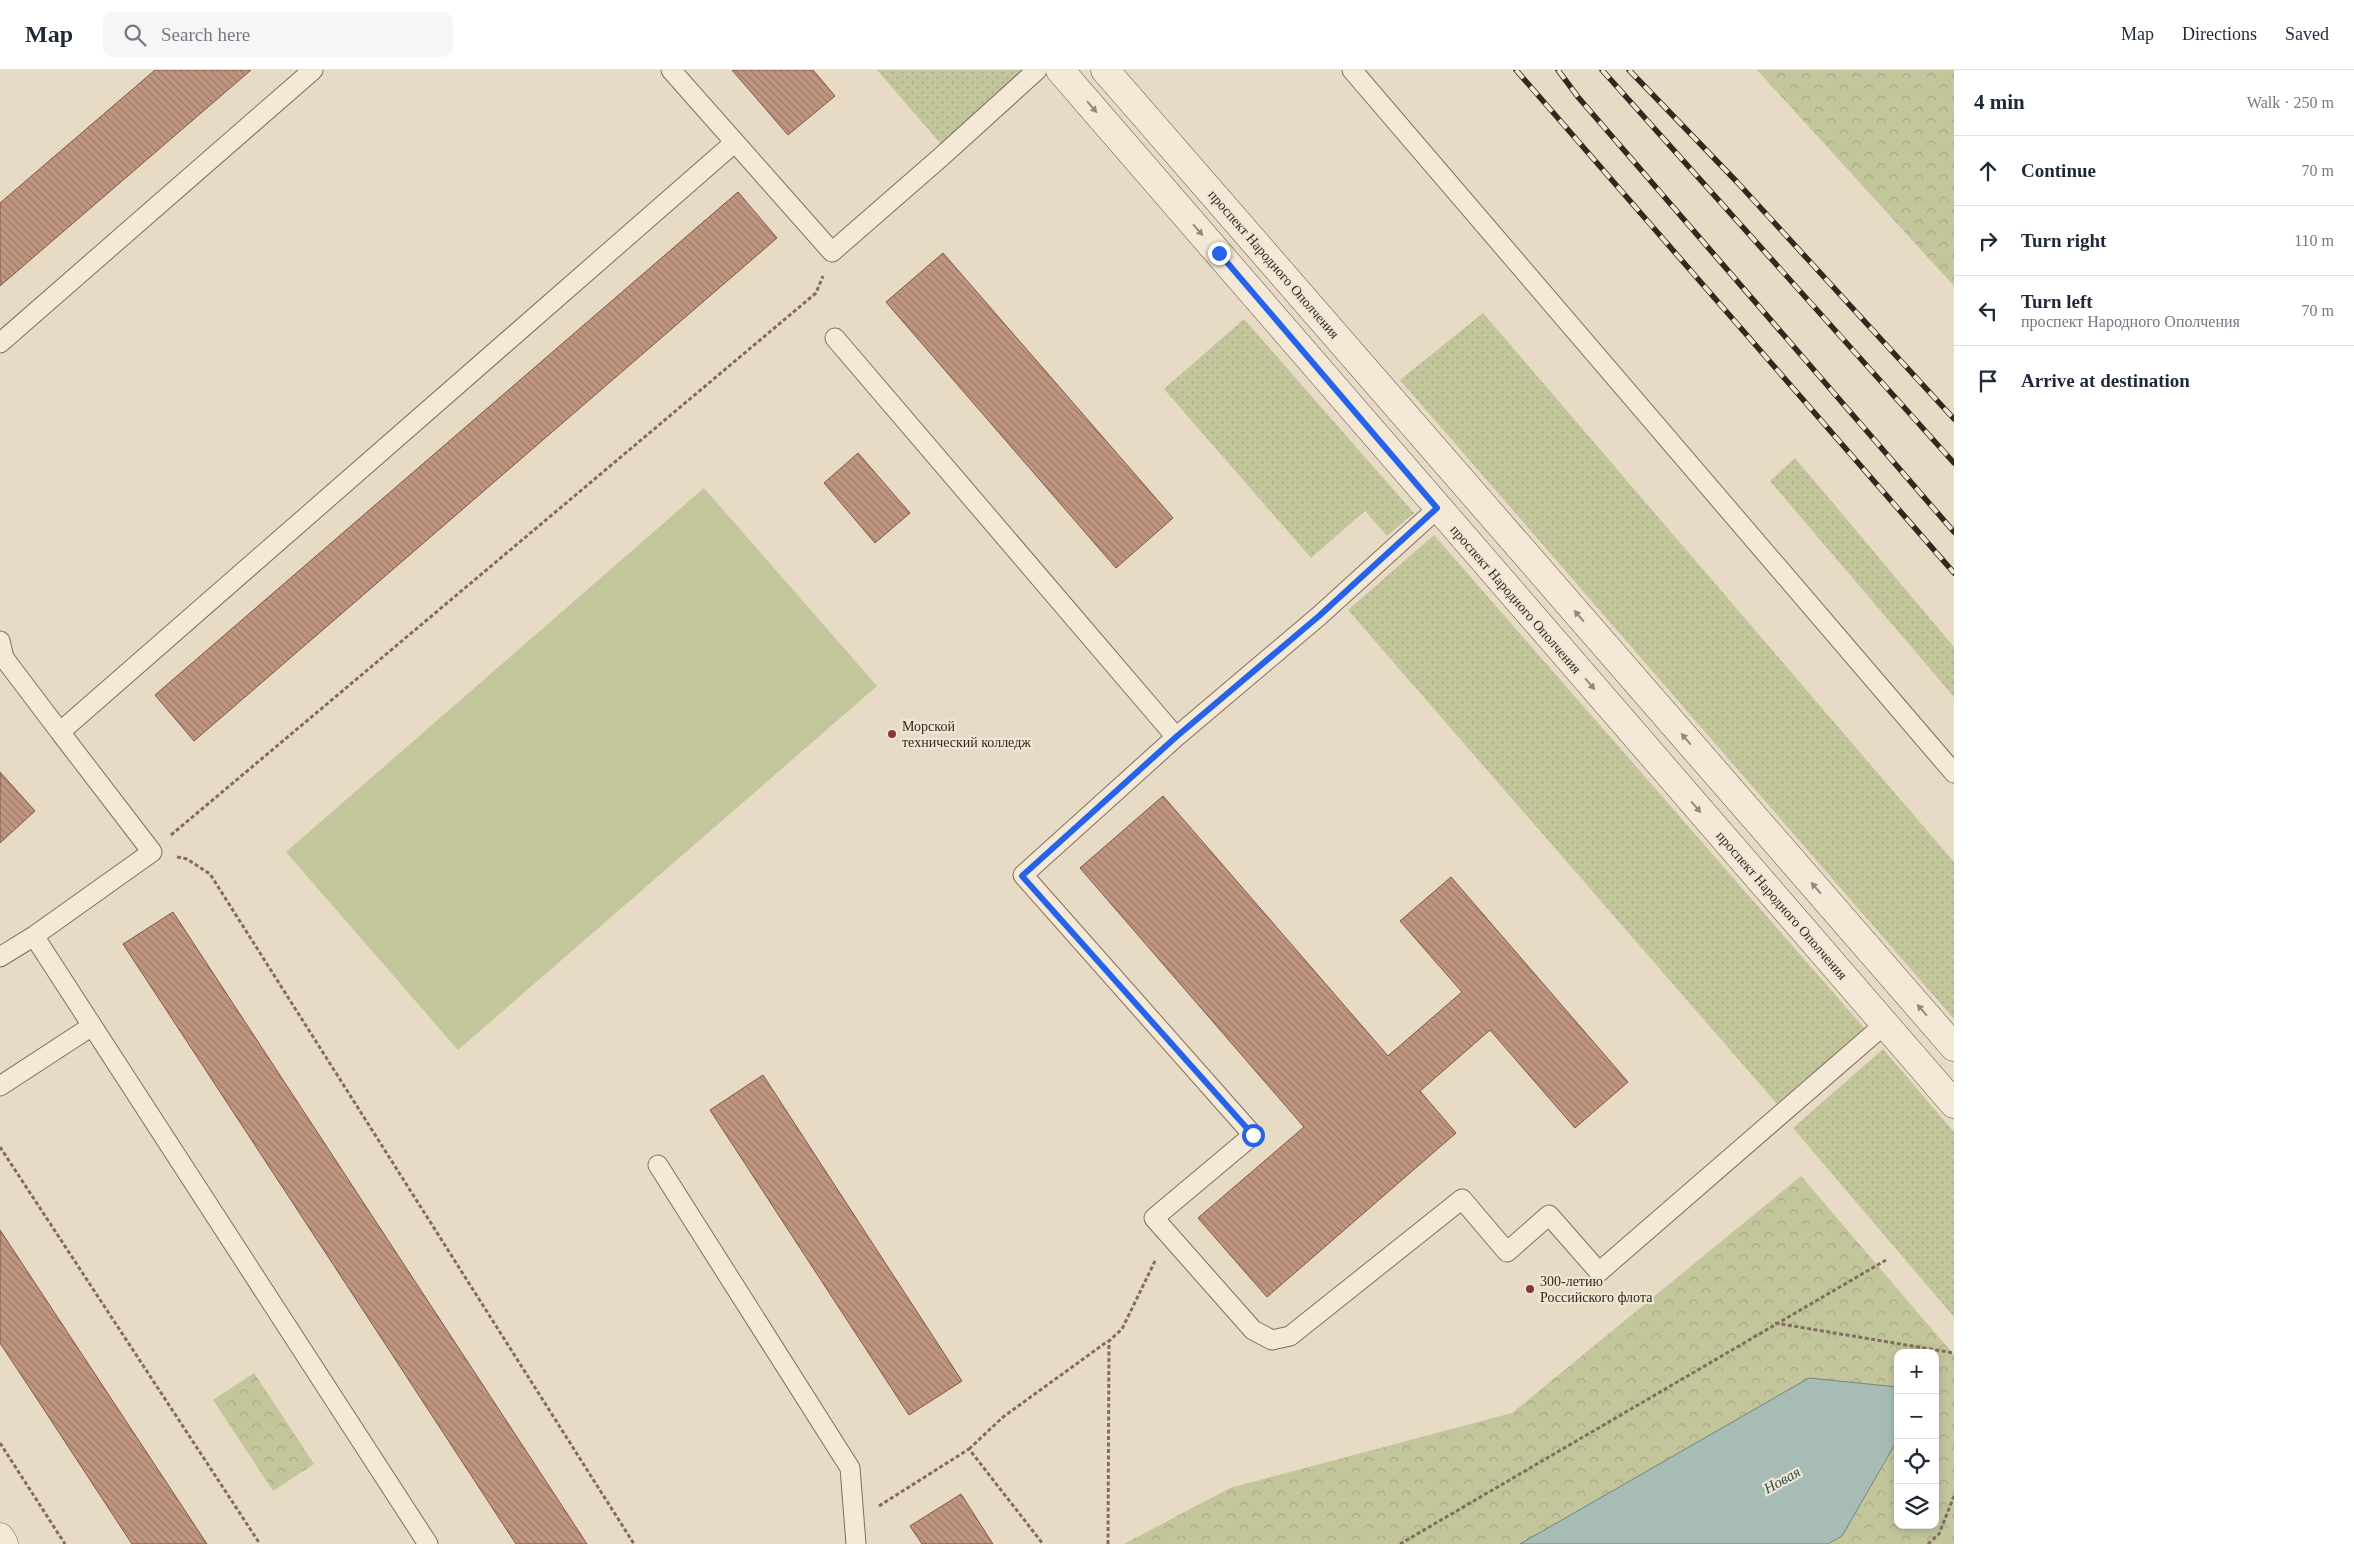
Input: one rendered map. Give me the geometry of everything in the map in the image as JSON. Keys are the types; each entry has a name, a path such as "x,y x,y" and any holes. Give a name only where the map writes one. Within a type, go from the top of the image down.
{"main road":[{"name":"проспект Народного Ополчения","path":"1060,70 1954,1104"},
{"name":"проспект Народного Ополчения","path":"1105,70 1954,1047"},
{"path":"0,1538 4,1544"}],"lane":[{"path":"0,343 313,70"},
{"path":"671,70 832,252 1037,70"},
{"path":"1352,70 1954,773"},
{"path":"60,732 734,143"},
{"path":"835,338 1176,737"},
{"path":"1437,508 1319,616 1176,737 1022,876 1253,1135 1154,1218 1168,1235 1253,1330 1272,1340 1290,1336 1462,1199 1507,1252 1549,1215 1599,1272 1885,1024"},
{"path":"0,957 34,936 152,852 1,654"},
{"path":"34,936 428,1544"},
{"path":"0,1086 92,1026"},
{"path":"658,1165 850,1468 856,1544"}],"path":[{"path":"152,852 816,293"},
{"path":"152,852 187,859 210,874 634,1544"},
{"path":"0,1147 260,1544"},
{"path":"855,1522 969,1449 1003,1417 1109,1341 1122,1329 1168,1235"},
{"path":"1400,1544 1775,1323 1886,1260"},
{"path":"1775,1323 1954,1353"},
{"path":"1108,1544 1109,1341"},
{"path":"0,1443 65,1544"},
{"path":"969,1449 1044,1544"},
{"path":"1928,1544 1939,1534 1954,1496"}],"green space":[{"path":"877,70 1027,70 941,144"},
{"path":"1757,70 1954,70 1954,286"},
{"path":"1483,313 1954,862 1954,1019 1400,380"},
{"path":"1244,319 1414,513 1387,536 1365,511 1311,558 1164,389"},
{"path":"1795,458 1954,647 1954,697 1770,481"},
{"path":"704,488 877,686 458,1050 286,852"},
{"path":"1434,535 1865,1029 1778,1105 1348,610"},
{"path":"1883,1049 1954,1132 1954,1317 1793,1128"},
{"path":"1801,1176 1954,1355 1954,1544 1124,1544 1230,1488 1512,1413"},
{"path":"254,1373 314,1464 273,1491 213,1400"}],"water":[{"name":"Новая","path":"1809,1378 1894,1387 1894,1446 1842,1536 1828,1544 1520,1544"}],"building":[{"path":"155,70 251,70 0,286 0,203"},
{"path":"732,70 813,70 835,96 788,135"},
{"path":"738,192 777,238 194,741 155,695"},
{"path":"943,253 1173,518 1116,568 886,302"},
{"path":"858,453 910,513 875,543 824,483"},
{"path":"0,772 35,811 0,843"},
{"path":"1163,796 1388,1056 1462,992 1400,921 1451,877 1628,1082 1575,1128 1490,1030 1420,1091 1456,1133 1267,1297 1198,1218 1304,1127 1080,868"},
{"path":"173,912 587,1544 516,1544 123,944"},
{"path":"763,1075 962,1381 909,1415 710,1110"},
{"path":"0,1230 207,1544 132,1544 0,1343"},
{"path":"961,1494 993,1544 922,1544 910,1526"}],"railway":[{"path":"1516,70 1954,573"},
{"path":"1558,70 1578,97 1954,532"},
{"path":"1602,70 1954,463"},
{"path":"1629,70 1737,182 1954,419"}],"place":[{"name":"Морской технический колледж","path":"892,734"},
{"name":"300-летию Российского флота","path":"1530,1289"}],"route":[{"path":"1219,253 1437,508 1319,616 1176,737 1022,876 1253,1135"}]}
